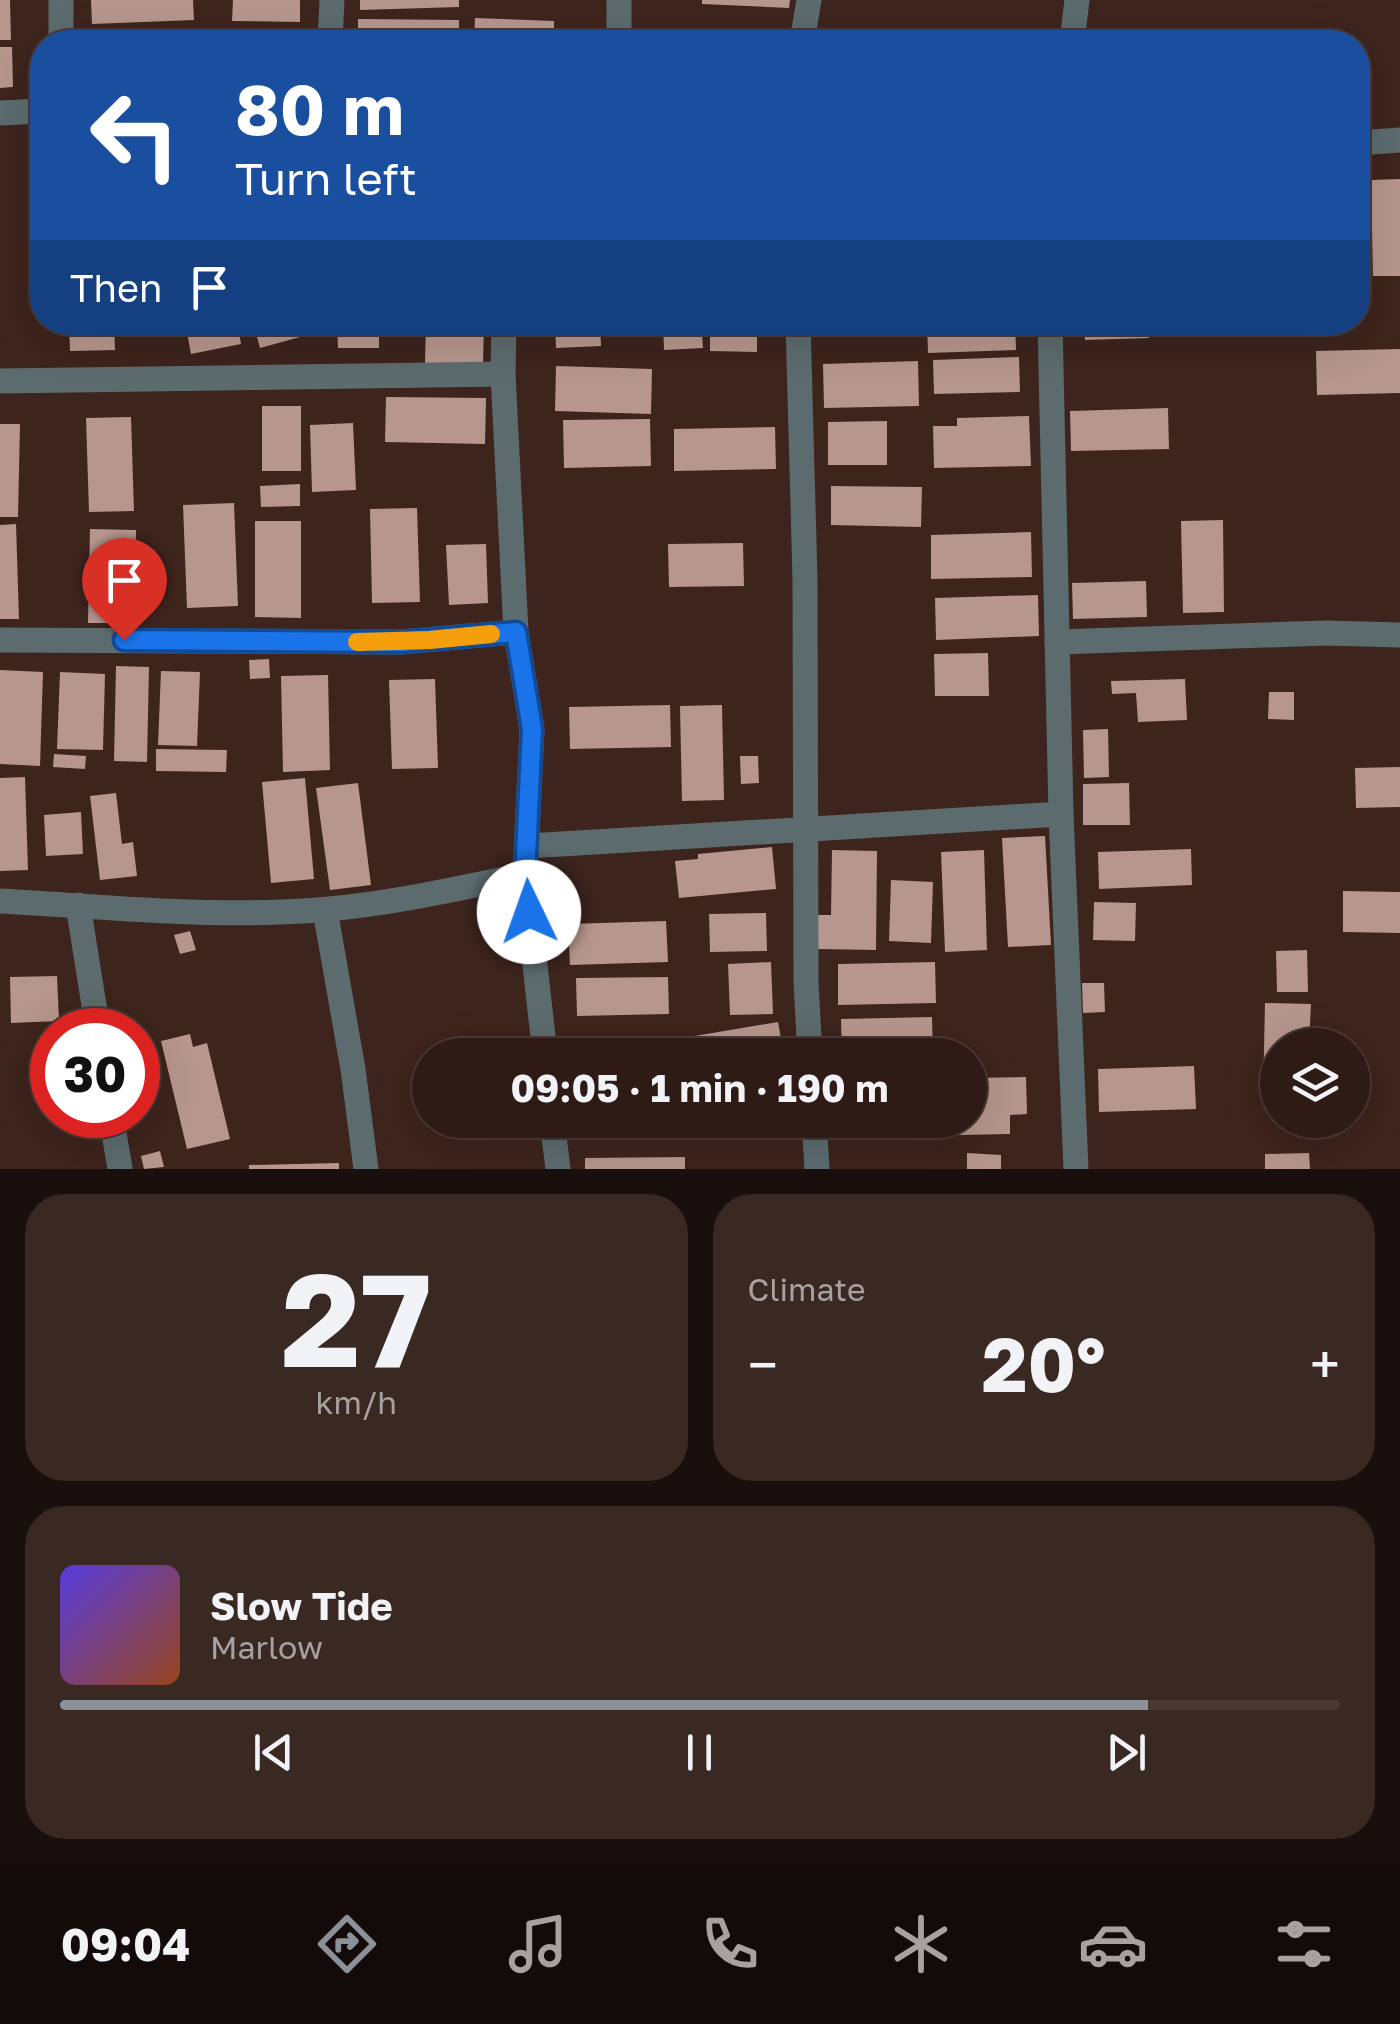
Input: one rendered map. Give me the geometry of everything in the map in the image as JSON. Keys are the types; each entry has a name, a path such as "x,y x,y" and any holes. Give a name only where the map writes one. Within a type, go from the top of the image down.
{"street":[{"path":"61,30 62,0"},
{"path":"331,30 332,0"},
{"path":"620,0 620,30"},
{"path":"804,30 809,0"},
{"path":"1073,30 1077,0"},
{"path":"0,113 30,112"},
{"path":"1370,142 1400,140"},
{"path":"504,335 516,632 532,729 525,876 543,1038"},
{"path":"798,335 809,1038"},
{"path":"1050,335 1061,814 1076,1169"},
{"path":"0,382 503,374"},
{"path":"0,640 401,642 516,632"},
{"path":"1057,642 1326,632 1400,635"},
{"path":"528,846 1061,814"},
{"path":"0,901 250,912 325,910 525,876"},
{"path":"78,905 94,1008"},
{"path":"325,910 366,1169"},
{"path":"115,1138 120,1169"},
{"path":"554,1138 558,1169"},
{"path":"815,1138 817,1169"}],"building":[{"path":"0,0 10,0 11,40 0,40"},
{"path":"91,0 193,0 194,20 92,24"},
{"path":"233,0 300,0 300,22 232,21"},
{"path":"360,0 459,0 459,7 360,10"},
{"path":"702,0 790,0 789,8 702,4"},
{"path":"475,18 554,21 554,30 474,30"},
{"path":"358,19 459,20 459,30 358,30"},
{"path":"0,47 12,47 13,87 0,88"},
{"path":"1400,179 1400,276 1373,276 1371,180"},
{"path":"69,335 114,335 115,350 70,351"},
{"path":"187,335 239,335 241,344 191,354"},
{"path":"256,335 299,335 300,337 260,348"},
{"path":"338,335 379,335 379,348 338,348"},
{"path":"426,335 484,335 483,364 425,363"},
{"path":"556,335 601,335 601,346 556,348"},
{"path":"663,335 702,335 703,348 664,350"},
{"path":"710,335 757,335 757,352 710,351"},
{"path":"927,335 1015,335 1016,350 928,353"},
{"path":"1085,335 1149,338 1085,340"},
{"path":"1400,349 1400,393 1317,395 1316,351"},
{"path":"1019,357 1020,392 934,394 933,360"},
{"path":"918,361 919,406 824,408 823,364"},
{"path":"556,366 652,369 651,414 555,411"},
{"path":"386,397 486,398 485,444 385,442"},
{"path":"262,406 301,406 301,471 262,471"},
{"path":"1168,408 1169,449 1071,451 1070,411"},
{"path":"1029,416 1031,466 934,468 933,426 957,426 957,418"},
{"path":"131,417 134,511 89,512 86,418"},
{"path":"650,419 651,466 564,468 563,420"},
{"path":"887,421 887,465 828,465 828,422"},
{"path":"353,423 356,490 312,492 310,425"},
{"path":"0,424 20,424 18,517 0,517"},
{"path":"775,427 776,469 674,471 674,429"},
{"path":"300,484 300,506 261,507 260,486"},
{"path":"831,486 922,487 921,527 831,525"},
{"path":"234,503 238,606 187,608 183,505"},
{"path":"417,508 420,602 372,603 370,509"},
{"path":"1223,520 1224,612 1183,613 1181,521"},
{"path":"255,521 301,521 301,618 255,617"},
{"path":"16,524 19,619 0,619 0,525"},
{"path":"90,529 136,530 134,623 88,623"},
{"path":"1031,532 1032,577 931,579 931,535"},
{"path":"743,543 744,586 669,587 668,544"},
{"path":"486,544 488,603 449,605 446,545"},
{"path":"1146,581 1147,617 1073,619 1072,583"},
{"path":"1038,595 1039,636 936,640 935,598"},
{"path":"988,653 989,696 935,696 934,654"},
{"path":"269,659 270,678 250,679 249,660"},
{"path":"116,666 149,667 147,762 114,761"},
{"path":"0,670 43,672 40,766 0,764"},
{"path":"161,671 200,672 197,746 158,745"},
{"path":"60,672 105,674 103,750 57,749"},
{"path":"328,675 330,770 283,772 281,676"},
{"path":"435,679 438,768 392,769 389,680"},
{"path":"1185,679 1187,720 1138,722 1136,693 1112,694 1111,681"},
{"path":"1269,692 1294,692 1294,720 1268,719"},
{"path":"670,705 671,747 570,749 569,707"},
{"path":"722,705 724,800 682,801 680,706"},
{"path":"1108,729 1109,777 1084,778 1083,730"},
{"path":"156,749 227,750 226,772 156,771"},
{"path":"54,754 86,756 85,769 53,767"},
{"path":"740,756 758,756 759,783 741,784"},
{"path":"1400,767 1400,807 1356,808 1355,768"},
{"path":"25,777 28,870 0,871 0,778"},
{"path":"305,778 314,879 271,883 262,782"},
{"path":"358,783 371,885 330,890 316,788"},
{"path":"1129,783 1130,825 1083,825 1083,784"},
{"path":"116,793 122,844 133,842 137,876 100,880 90,796"},
{"path":"81,812 83,854 46,856 44,815"},
{"path":"1045,836 1051,945 1008,947 1002,838"},
{"path":"772,847 776,889 679,898 675,861 698,859 698,854"},
{"path":"1191,849 1192,885 1099,889 1098,852"},
{"path":"832,850 877,851 876,950 818,949 818,915 831,915"},
{"path":"984,850 987,950 945,952 941,852"},
{"path":"891,880 933,882 931,943 889,941"},
{"path":"1343,891 1400,892 1400,933 1343,932"},
{"path":"1094,902 1136,903 1135,941 1093,940"},
{"path":"766,913 767,951 710,952 709,914"},
{"path":"666,921 668,962 570,965 568,924"},
{"path":"190,931 196,950 180,954 174,935"},
{"path":"1307,950 1308,992 1277,992 1276,951"},
{"path":"771,962 773,1014 730,1015 728,964"},
{"path":"935,962 936,1003 838,1005 838,964"},
{"path":"57,976 58,1008 30,1008 30,1022 11,1023 10,977"},
{"path":"668,977 669,1014 577,1016 576,978"},
{"path":"1082,983 1104,983 1105,1012 1083,1013"},
{"path":"1265,1003 1311,1004 1310,1028 1264,1028"},
{"path":"932,1017 933,1038 842,1038 841,1019"},
{"path":"778,1022 781,1038 683,1038"},
{"path":"190,1034 193,1047 207,1043 230,1139 187,1149 161,1041"},
{"path":"1194,1066 1196,1109 1099,1112 1098,1069"},
{"path":"1026,1077 1027,1114 1010,1115 1010,1134 987,1134 987,1078"},
{"path":"610,1138 674,1138 610,1140"},
{"path":"160,1151 164,1167 144,1169 141,1156"},
{"path":"967,1153 1001,1155 1001,1169 967,1169"},
{"path":"1309,1153 1310,1169 1265,1169 1265,1154"},
{"path":"685,1157 685,1169 585,1169 585,1158"},
{"path":"339,1163 339,1169 249,1169 249,1165"}],"slow traffic":[{"path":"357,642 491,634"}],"route":[{"path":"124,640 401,642 516,632 532,729 525,876 529,912"}]}
